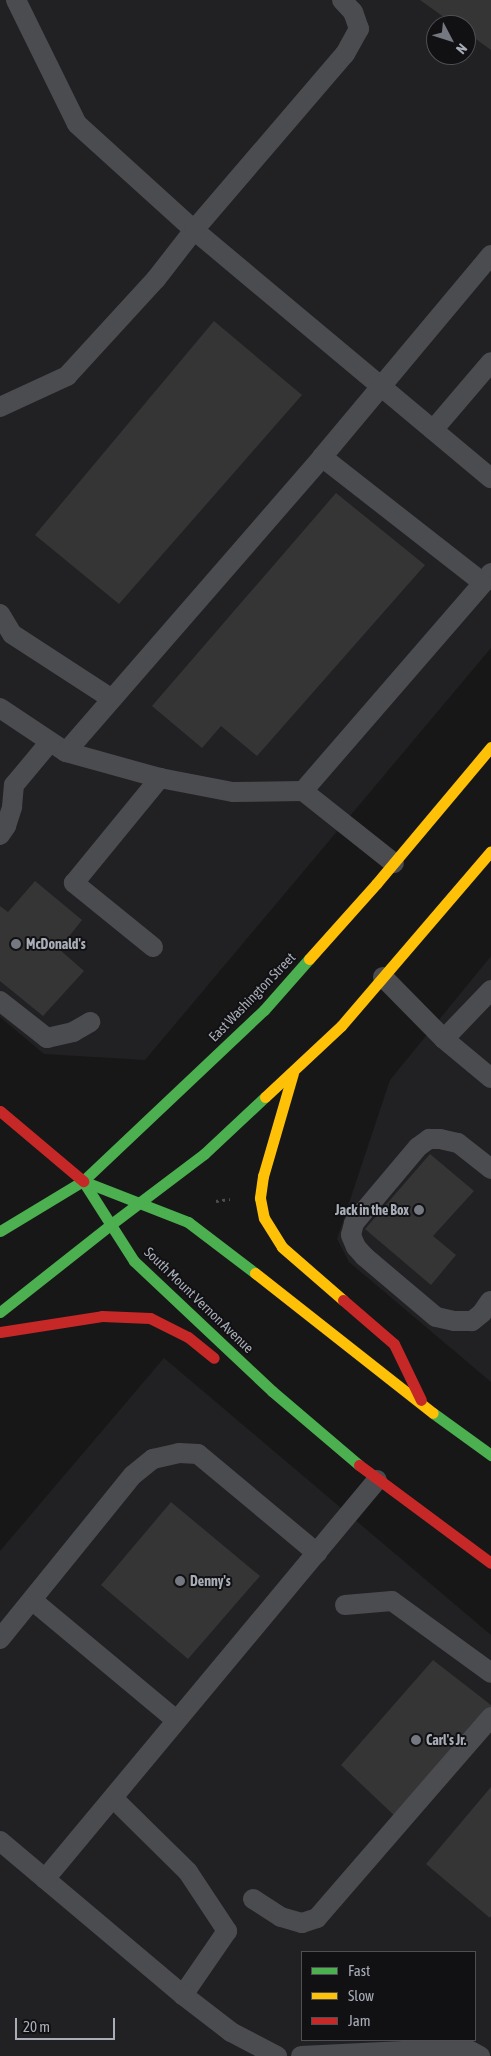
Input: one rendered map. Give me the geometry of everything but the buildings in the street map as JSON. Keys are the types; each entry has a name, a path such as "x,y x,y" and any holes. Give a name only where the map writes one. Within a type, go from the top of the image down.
{"main road":[{"name":"East Washington Street","path":"0,1231 83,1181 264,1010 394,863 491,747"},
{"path":"0,1312 204,1154 293,1073 341,1026 491,851"},
{"path":"293,1073 263,1176 260,1198 264,1218 282,1247 394,1344 424,1406"},
{"path":"0,1111 83,1181 141,1202 188,1222 214,1240 424,1406 491,1455"},
{"name":"South Mount Vernon Avenue","path":"83,1181 134,1261 272,1391 377,1480 491,1563"},
{"path":"0,1332 102,1316 150,1318 188,1337 231,1370 272,1391"}],"lane":[{"path":"0,6 16,0 77,124 194,230 491,478"},
{"path":"0,407 66,376 156,279 194,230 345,54 359,29 353,12 342,0"},
{"path":"0,835 6,826 12,807 7,789 112,699 322,457 491,255"},
{"path":"433,430 491,362"},
{"path":"303,791 487,578 322,457"},
{"path":"0,614 12,634 112,699"},
{"path":"0,708 58,747 160,778 233,792 303,791 394,863"},
{"path":"153,947 74,883 160,778"},
{"path":"383,977 444,1039 491,1078"},
{"path":"444,1039 491,990"},
{"path":"0,1001 47,1038 73,1032 90,1022"},
{"path":"490,1301 482,1314 472,1320 454,1321 436,1317 365,1257 356,1247 351,1235 354,1223 418,1147 429,1139 440,1139 458,1143 491,1169"},
{"path":"0,1639 133,1475 153,1459 179,1453 198,1454 316,1553"},
{"path":"45,1879 377,1480"},
{"path":"32,1600 176,1720"},
{"path":"345,1605 392,1601 491,1673"},
{"path":"253,1899 280,1917 302,1923 317,1918 491,1717"},
{"path":"113,1798 188,1872 227,1932 183,1996"},
{"path":"0,1841 183,1996 231,2032 277,2056"},
{"path":"485,2056 491,2045"},
{"path":"301,2056 465,2048 480,2056"}],"path":[{"path":"216,1201 233,1198"}],"shaded area":[{"path":"0,0 491,0 491,648 145,1060 44,1054 0,1017"},
{"path":"491,956 491,1382 349,1262 337,1239 390,1080"},
{"path":"164,1358 491,1635 491,2056 0,2056 0,1551"}],"traffic: fast":[{"path":"83,1181 264,1010 309,959"},
{"path":"110,1225 204,1154 265,1097"},
{"path":"83,1181 134,1261 272,1391 359,1465"},
{"path":"83,1181 188,1222 255,1273"},
{"path":"0,1231 83,1181"},
{"path":"0,1312 110,1225"},
{"path":"433,1413 491,1455"}],"traffic: slow":[{"path":"309,959 376,884 491,747"},
{"path":"265,1097 341,1026 491,851"},
{"path":"293,1073 263,1176 260,1198 264,1218 282,1247 343,1300"},
{"path":"255,1273 433,1413"}],"traffic: jam":[{"path":"0,1111 83,1181"},
{"path":"343,1300 394,1344 421,1400"},
{"path":"0,1332 102,1316 150,1318 188,1337 214,1358"},
{"path":"359,1465 491,1563"}],"place":[{"name":"McDonald's","path":"16,944"},
{"name":"Jack in the Box","path":"419,1210"},
{"name":"Denny's","path":"180,1581"},
{"name":"Carl's Jr.","path":"416,1740"}]}
